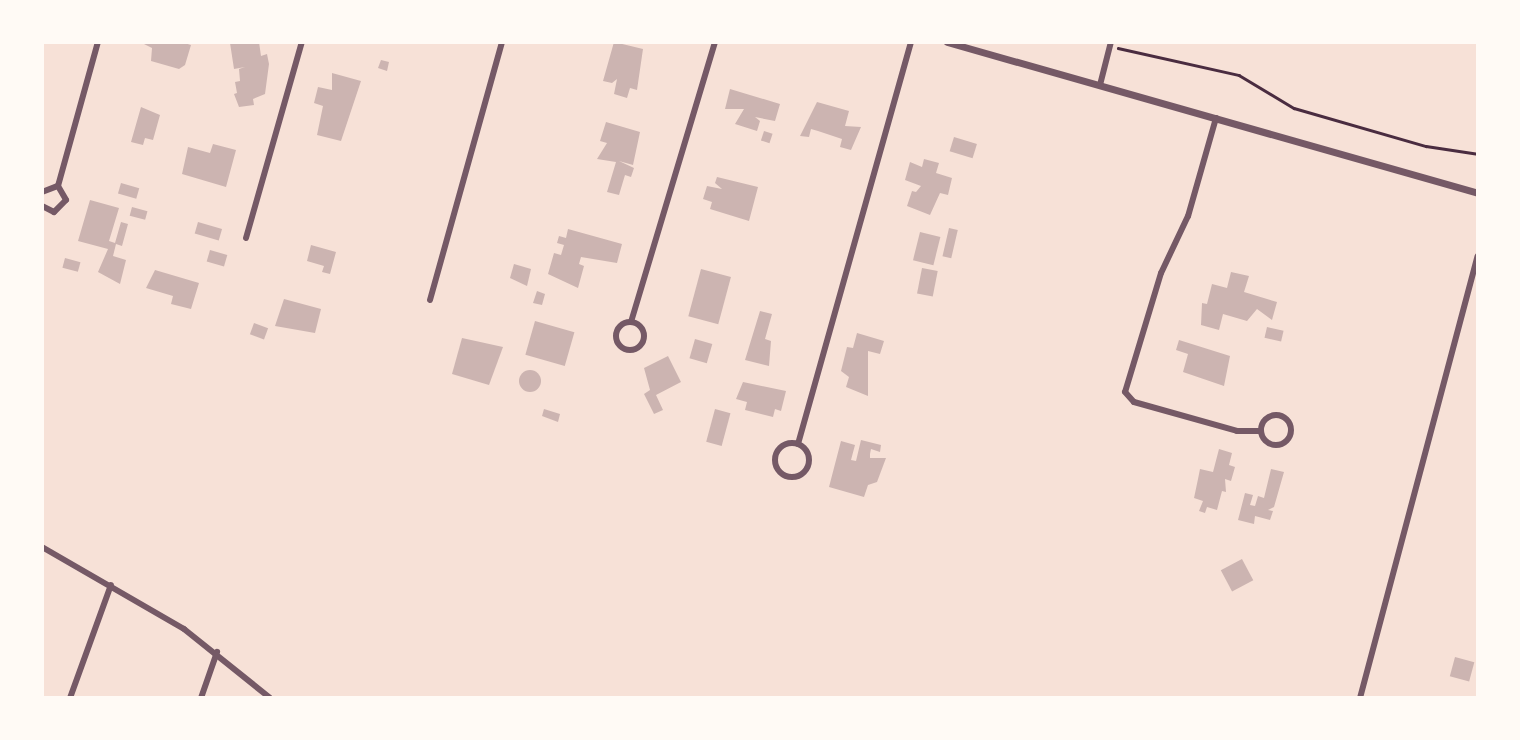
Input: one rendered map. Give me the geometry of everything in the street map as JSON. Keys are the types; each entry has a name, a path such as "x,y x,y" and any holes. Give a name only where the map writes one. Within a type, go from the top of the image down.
{"street":[{"path":"58,186 99,42"},
{"path":"246,238 302,42"},
{"path":"429,300 502,42"},
{"path":"631,322 645,334 641,346 630,351 619,345 616,332 631,322 715,42"},
{"path":"797,444 911,42"},
{"path":"947,42 1478,193"},
{"path":"1100,85 1111,44"},
{"path":"1216,118 1188,216 1161,272 1125,392 1134,402 1237,431 1261,431"},
{"path":"42,192 58,186"},
{"path":"42,206 50,211 62,208 66,196 58,186"},
{"path":"1360,698 1478,256"},
{"path":"1274,415 1284,417 1291,425 1288,441 1278,446 1268,444 1261,431 1265,420 1274,415"},
{"path":"797,444 807,451 809,463 803,473 787,476 778,469 775,458 781,447 797,444"},
{"path":"42,547 111,585 216,652 270,698"},
{"path":"70,698 111,585"},
{"path":"201,698 216,652"}],"path":[{"path":"1111,44 1239,75 1294,108 1426,146 1478,154"}],"building":[{"path":"140,42 181,42 191,45 185,65 179,69 151,61 152,48"},
{"path":"259,42 261,56 267,54 269,64 265,94 253,99 254,105 239,107 234,94 237,93 235,82 240,81 239,69 245,67 234,69 230,43"},
{"path":"614,42 643,49 637,90 630,88 627,98 614,94 617,79 612,83 603,81"},
{"path":"381,60 389,62 387,71 378,68"},
{"path":"332,73 361,81 341,141 317,135 323,106 314,103 318,87 332,90"},
{"path":"730,89 780,104 775,121 755,117 760,121 757,131 735,124 744,109 725,109"},
{"path":"817,102 849,111 845,126 861,127 851,150 840,147 842,139 811,129 809,137 800,136"},
{"path":"141,107 160,115 153,140 145,138 143,145 131,142"},
{"path":"606,122 640,132 633,165 619,161 634,168 631,177 625,175 619,195 607,192 616,162 597,159 607,143 600,141"},
{"path":"764,131 773,134 769,143 761,141"},
{"path":"954,137 977,144 973,158 950,151"},
{"path":"213,144 236,150 226,187 182,174 188,147 210,153"},
{"path":"924,159 939,163 936,173 952,178 948,195 940,193 930,215 907,206 912,191 916,192 921,186 905,180 910,162 922,167"},
{"path":"717,177 758,187 749,221 710,209 712,202 703,199 707,186 722,189 715,183"},
{"path":"121,183 139,188 136,199 118,194"},
{"path":"90,200 119,208 109,241 115,243 121,222 128,224 122,246 116,244 113,256 126,260 120,284 98,272 108,249 78,241"},
{"path":"132,207 147,211 145,220 130,216"},
{"path":"198,222 222,229 219,240 195,234"},
{"path":"949,228 958,230 951,258 942,256"},
{"path":"568,229 622,244 617,263 581,257 579,264 584,266 578,288 548,274 554,253 561,255 564,245 557,243 559,236 566,238"},
{"path":"920,232 940,237 933,265 913,260"},
{"path":"311,245 336,252 330,274 322,272 324,266 307,261"},
{"path":"210,250 227,255 224,266 207,262"},
{"path":"65,258 80,262 78,272 62,268"},
{"path":"514,264 531,269 527,286 510,278"},
{"path":"922,268 938,271 933,297 917,294"},
{"path":"701,269 731,277 718,324 688,316"},
{"path":"155,270 199,283 191,309 171,304 173,296 146,288"},
{"path":"1231,272 1249,276 1244,292 1277,302 1272,320 1257,309 1247,321 1223,314 1219,330 1201,325 1202,303 1207,304 1212,284 1227,288"},
{"path":"537,291 545,294 542,305 533,303"},
{"path":"284,299 321,309 315,333 275,326"},
{"path":"760,311 772,314 765,339 771,341 769,366 745,360"},
{"path":"535,321 574,332 565,366 525,355"},
{"path":"254,323 268,328 264,339 250,334"},
{"path":"1267,327 1284,331 1281,342 1265,338"},
{"path":"857,333 884,341 880,354 868,351 868,396 846,387 849,377 841,371 847,347 853,348"},
{"path":"462,338 503,347 489,385 452,374"},
{"path":"695,339 712,344 707,363 689,358"},
{"path":"1179,340 1230,356 1224,386 1183,372 1188,354 1176,350"},
{"path":"668,356 681,382 656,395 663,410 654,414 644,394 650,390 644,368"},
{"path":"530,370 538,373 541,381 538,389 530,392 522,389 519,381 522,373"},
{"path":"743,382 786,391 781,411 775,409 773,417 745,410 747,402 736,399"},
{"path":"544,409 560,414 558,422 542,416"},
{"path":"715,409 730,413 722,446 706,442"},
{"path":"861,440 881,445 880,452 871,449 870,458 886,458 877,482 868,485 864,497 829,487 841,441 855,445 851,460 856,461"},
{"path":"1219,449 1232,453 1229,465 1235,467 1231,481 1225,479 1226,492 1222,491 1217,510 1207,507 1205,513 1199,511 1203,501 1194,498 1200,469 1213,472"},
{"path":"1271,469 1284,472 1274,507 1268,510 1273,511 1270,520 1255,516 1254,524 1238,520 1245,493 1253,495 1250,505 1255,506 1258,496 1264,498"},
{"path":"1242,559 1253,580 1232,591 1221,570"},
{"path":"1455,657 1474,662 1469,681 1450,676"}]}
